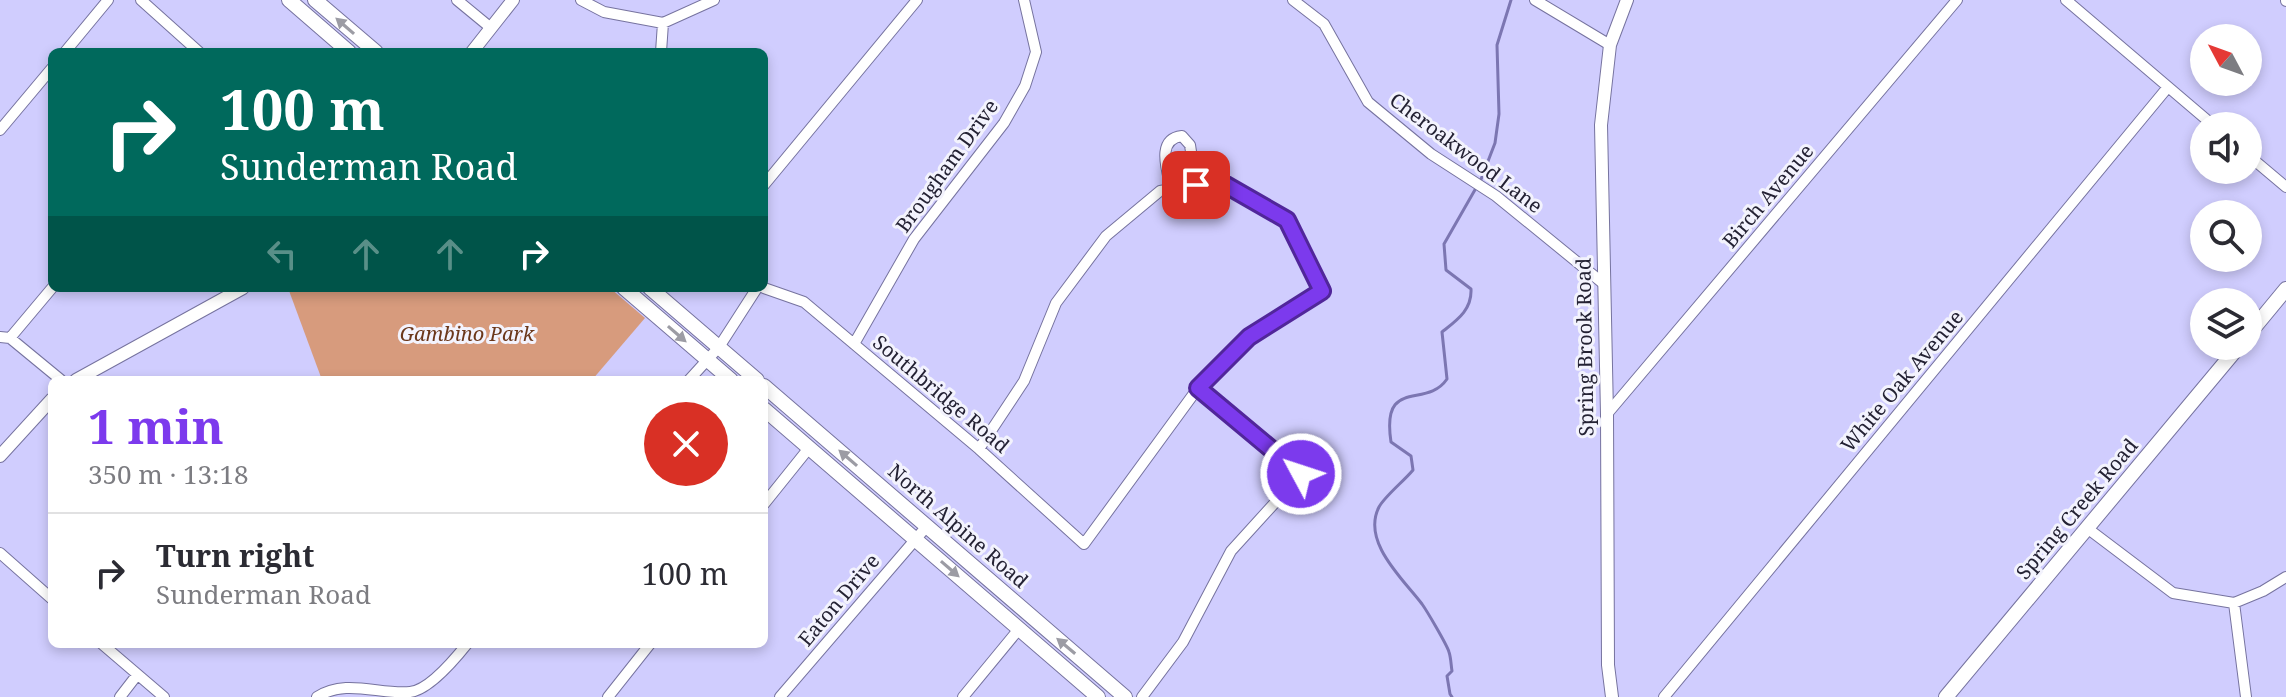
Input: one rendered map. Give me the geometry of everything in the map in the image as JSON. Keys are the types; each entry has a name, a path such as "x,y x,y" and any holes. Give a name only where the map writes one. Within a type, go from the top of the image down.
{"main road":[{"path":"289,0 344,48"},
{"path":"315,0 371,48"},
{"path":"2262,318 2286,289"},
{"path":"629,292 726,376"},
{"path":"655,292 752,376"},
{"name":"Spring Creek Road","path":"1946,697 2227,360"},
{"name":"North Alpine Road","path":"768,389 1125,697"},
{"name":"North Alpine Road","path":"768,412 1098,697"}],"street":[{"path":"68,48 108,0"},
{"path":"141,0 195,48"},
{"path":"457,0 491,28"},
{"path":"475,48 513,0"},
{"path":"581,0 604,12 663,23 714,0"},
{"path":"768,180 917,0"},
{"name":"Brougham Drive","path":"854,344 914,239 1004,123 1025,86 1036,52 1024,0"},
{"name":"Cheroakwood Lane","path":"1293,0 1324,24 1368,102 1431,154 1496,196 1604,284"},
{"path":"1535,0 1610,45"},
{"name":"Spring Brook Road","path":"1612,697 1608,665 1601,125 1610,45 1627,0"},
{"name":"Birch Avenue","path":"1607,414 1957,0"},
{"path":"2066,0 2197,112"},
{"path":"661,48 663,23"},
{"path":"0,130 48,73"},
{"name":"White Oak Avenue","path":"1664,697 2168,87"},
{"path":"1166,190 1164,153 1168,142 1176,136 1182,136 1190,145 1196,185"},
{"path":"2262,167 2286,187"},
{"path":"979,449 1024,381 1056,303 1106,236 1166,190 1196,185 1226,185 1287,220 1322,291 1249,337 1198,388 1301,474 1231,551 1183,642 1142,697"},
{"name":"Southbridge Road","path":"768,289 804,302 979,449 1084,544 1198,388"},
{"path":"48,292 5,338 56,376"},
{"path":"83,376 236,292"},
{"path":"692,376 719,347 754,292"},
{"path":"0,456 48,403"},
{"path":"768,499 809,448"},
{"name":"Eaton Drive","path":"780,697 927,526"},
{"path":"2087,528 2173,593 2234,603 2286,577"},
{"path":"0,553 48,595"},
{"path":"2234,603 2246,697"},
{"path":"963,697 1019,629"},
{"path":"107,648 164,697"},
{"path":"317,697 324,692 360,687 412,692 446,669 464,648"},
{"path":"608,697 647,648"},
{"path":"120,697 137,675"}],"green space":[{"name":"Gambino Park","path":"289,292 615,292 645,318 595,376 321,376"}],"waterway":[{"path":"1480,182 1495,143 1499,114 1497,45 1511,0"},
{"path":"1452,697 1447,676 1452,671 1447,648 1422,604 1387,560 1376,534 1375,520 1382,503 1413,470 1411,456 1391,442 1393,409 1399,401 1428,393 1447,379 1442,332 1466,309 1471,289 1446,270 1444,244 1476,188"}],"route":[{"path":"1196,185 1226,185 1287,220 1322,291 1249,337 1198,388 1301,474"}]}
